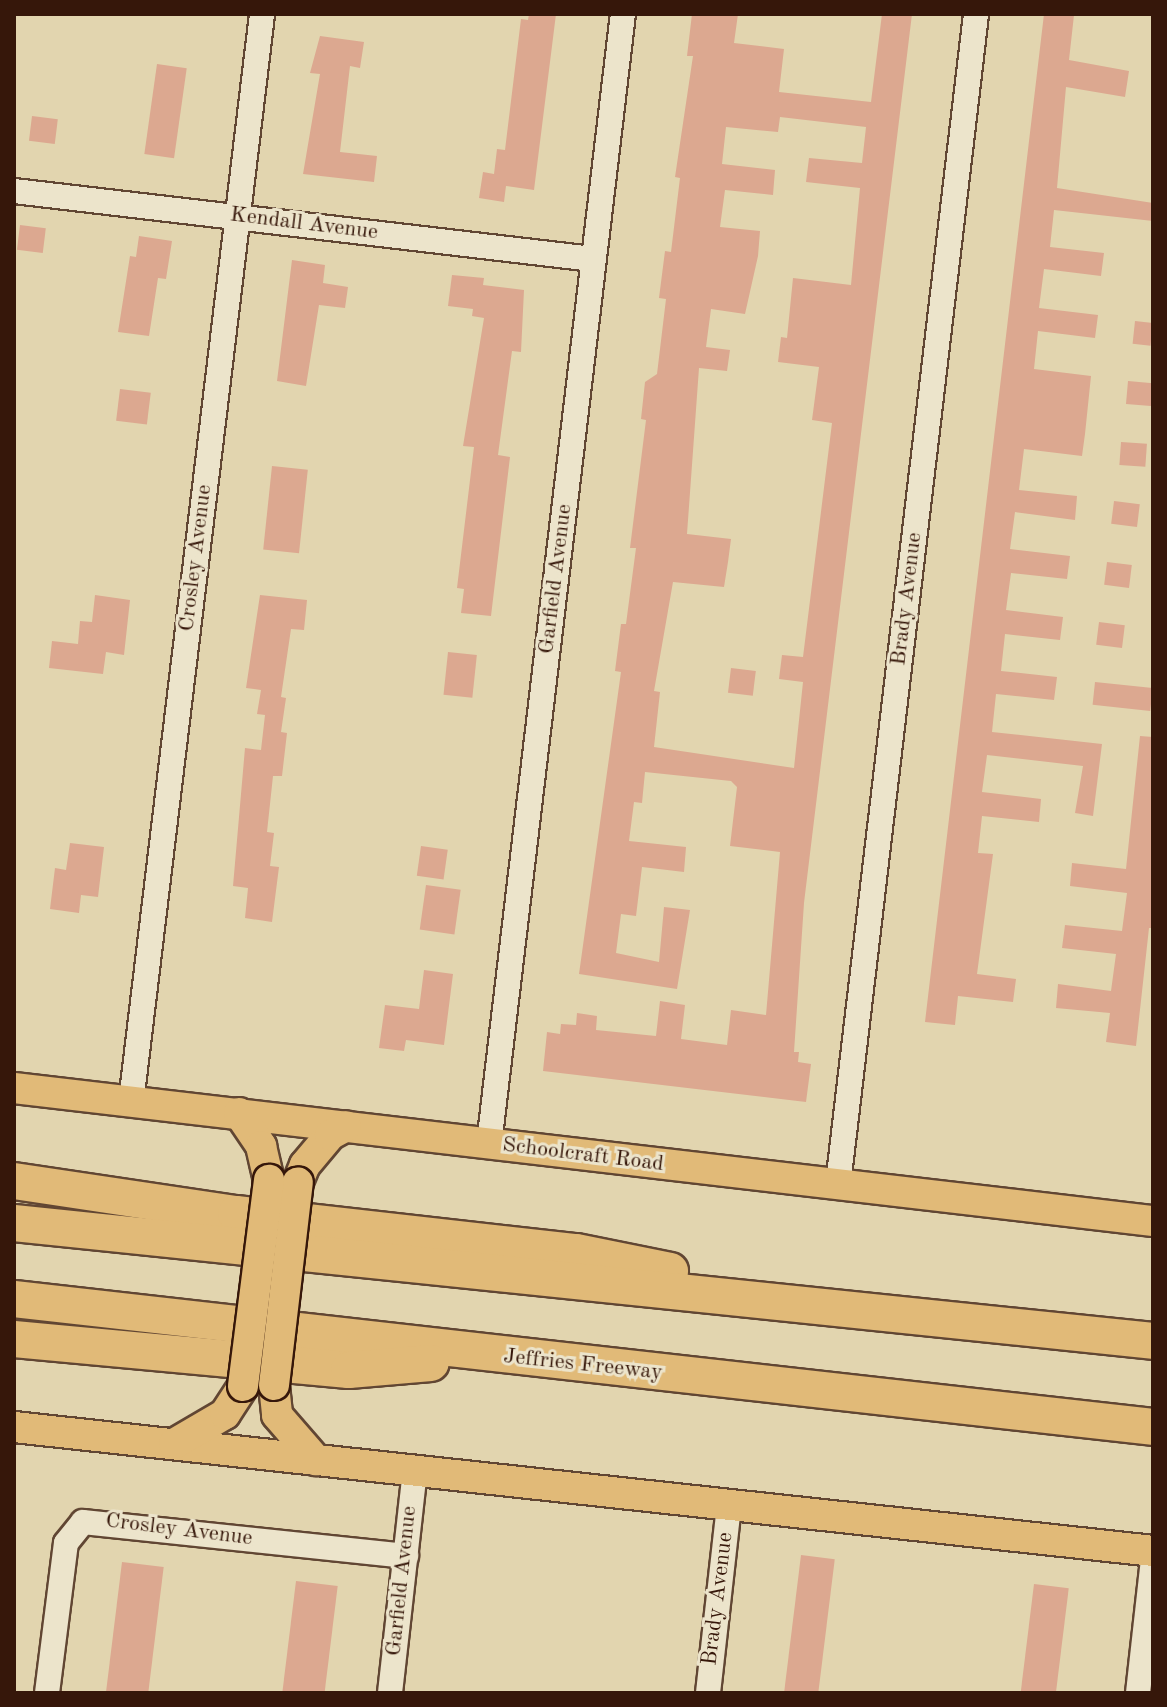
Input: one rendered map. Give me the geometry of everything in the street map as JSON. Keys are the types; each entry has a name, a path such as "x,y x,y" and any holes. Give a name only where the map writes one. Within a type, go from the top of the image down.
{"highway":[{"path":"14,1181 236,1214 576,1252 877,1313"},
{"path":"14,1223 1153,1341"},
{"name":"Jeffries Freeway","path":"14,1299 1153,1427"},
{"path":"14,1339 349,1370 502,1356"}],"main road":[{"name":"Schoolcraft Road","path":"14,1088 1153,1221"},
{"path":"239,1113 283,1181 274,1385 277,1415 316,1460"},
{"path":"174,1444 225,1414 243,1386 283,1181 305,1165 330,1135 346,1126"},
{"path":"14,1427 1153,1551"}],"street":[{"name":"Crosley Avenue","path":"131,1102 262,14"},
{"name":"Garfield Avenue","path":"489,1144 623,14"},
{"name":"Brady Avenue","path":"838,1184 976,14"},
{"name":"Kendall Avenue","path":"14,191 593,259"},
{"name":"Garfield Avenue","path":"390,1693 415,1470"},
{"name":"Brady Avenue","path":"708,1693 729,1505"},
{"name":"Crosley Avenue","path":"47,1693 66,1543 83,1522 406,1556"},
{"path":"1138,1693 1153,1560"}],"building":[{"path":"529,14 556,14 534,190 506,186 504,202 479,198 483,172 494,174 497,149 505,150 521,19 528,20"},
{"path":"692,14 738,14 734,43 784,49 779,92 871,102 882,14 912,14 804,903 794,1052 799,1052 798,1062 811,1064 806,1102 543,1071 547,1032 560,1034 561,1024 576,1025 577,1013 597,1016 596,1030 656,1036 660,1001 685,1005 681,1039 727,1045 731,1010 766,1015 780,852 730,846 737,787 731,781 645,772 642,803 634,802 629,841 686,847 684,872 642,867 636,916 621,914 616,953 659,962 664,907 690,910 677,989 579,974 621,672 615,671 621,624 626,624 636,548 630,548 646,420 641,419 645,382 657,374 666,299 659,298 665,251 671,252 680,178 675,177 693,56 687,56","holes":["780,117 866,127 862,163 809,158 806,182 860,188 851,285 793,278 787,338 781,337 778,362 819,367 812,420 832,423 803,657 782,655 779,679 803,682 794,768 654,747 660,692 654,691 673,582 724,587 731,539 687,534 699,368 727,371 730,350 706,347 711,309 745,314 758,256 760,231 720,227 725,190 773,195 775,170 722,164 726,127 778,132"]},
{"path":"1044,14 1074,15 1069,60 1129,71 1125,97 1066,87 1057,188 1153,203 1153,221 1054,210 1050,247 1104,253 1101,276 1044,269 1039,308 1098,315 1095,338 1038,331 1034,369 1091,376 1085,434 1082,456 1024,449 1019,490 1077,496 1075,520 1015,512 1010,549 1070,556 1067,579 1011,573 1006,610 1063,617 1060,640 1005,634 1001,671 1057,677 1054,700 996,694 992,732 1102,744 1093,816 1075,813 1083,766 987,755 982,792 1041,799 1039,822 982,816 978,853 993,854 977,974 1016,979 1013,1002 958,996 955,1025 925,1022"},
{"path":"320,36 364,42 360,68 350,66 340,152 377,156 374,182 303,174 320,74 310,73"},
{"path":"157,64 187,68 174,158 144,154"},
{"path":"32,116 58,119 55,144 29,141"},
{"path":"20,225 46,228 43,253 17,250"},
{"path":"139,236 172,241 166,279 158,278 149,336 118,332 130,256 136,257"},
{"path":"292,260 325,265 323,283 348,287 345,308 319,305 306,386 277,381"},
{"path":"452,275 484,278 483,285 524,290 521,352 512,351 498,455 510,457 491,616 461,613 464,589 457,588 474,447 463,446 484,318 472,316 473,309 448,306"},
{"path":"1135,321 1153,323 1150,346 1133,344"},
{"path":"1128,381 1153,383 1151,406 1126,404"},
{"path":"120,389 151,393 147,425 116,421"},
{"path":"1121,442 1147,444 1145,467 1119,465"},
{"path":"272,466 308,470 299,553 263,550"},
{"path":"1114,501 1140,504 1137,527 1111,524"},
{"path":"1107,562 1132,565 1129,588 1104,585"},
{"path":"95,595 130,600 124,655 106,652 103,674 49,668 52,641 78,644 80,621 92,622"},
{"path":"260,595 307,600 304,630 291,629 281,697 286,698 281,732 287,733 282,776 273,776 267,832 274,833 270,866 279,867 272,922 245,918 248,888 233,886 245,748 261,750 265,715 257,714 261,690 246,688"},
{"path":"1099,622 1125,625 1122,648 1096,645"},
{"path":"448,652 477,655 472,698 444,695"},
{"path":"731,668 756,671 753,696 728,693"},
{"path":"1095,682 1153,688 1150,711 1093,705"},
{"path":"1140,736 1153,737 1153,928 1149,928 1136,1046 1106,1042 1110,1013 1056,1008 1058,984 1111,991 1116,954 1062,948 1065,925 1122,931 1127,893 1070,886 1072,863 1126,869"},
{"path":"70,843 104,847 98,897 81,895 79,913 50,909 55,868 66,870"},
{"path":"421,846 448,850 444,879 417,876"},
{"path":"426,885 461,890 454,934 420,930"},
{"path":"424,970 453,974 444,1045 406,1040 404,1051 379,1048 385,1005 419,1009"},
{"path":"801,1555 835,1559 818,1693 784,1693"},
{"path":"122,1562 164,1567 148,1693 106,1692"},
{"path":"296,1581 338,1586 325,1693 282,1693"},
{"path":"1034,1584 1069,1588 1056,1693 1021,1691"}]}
